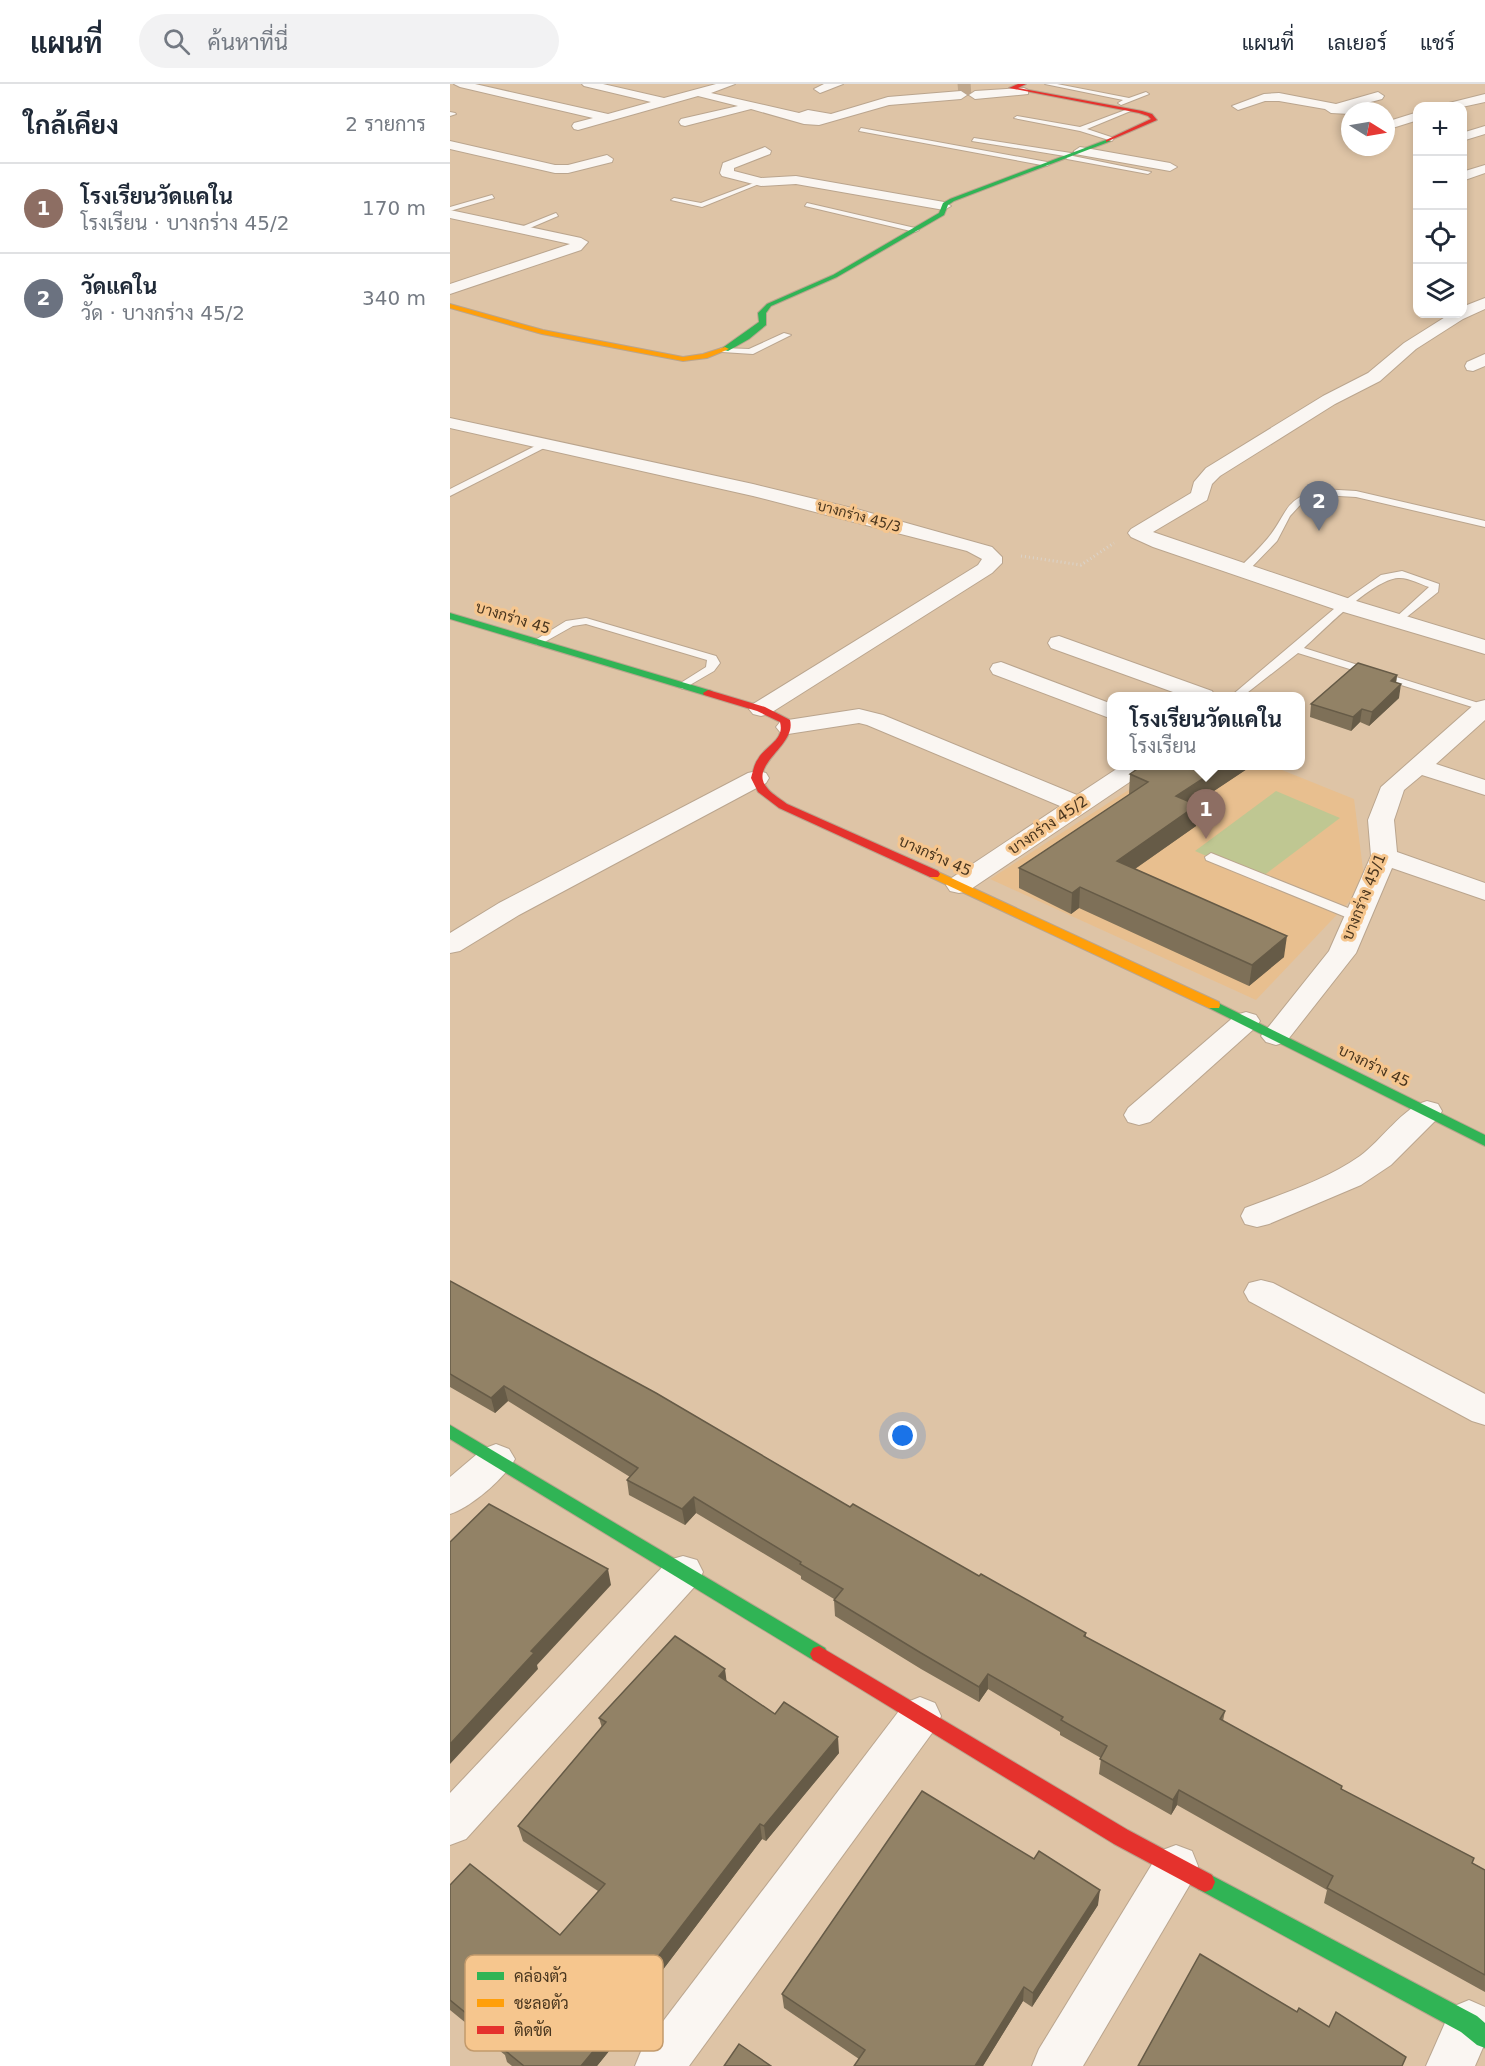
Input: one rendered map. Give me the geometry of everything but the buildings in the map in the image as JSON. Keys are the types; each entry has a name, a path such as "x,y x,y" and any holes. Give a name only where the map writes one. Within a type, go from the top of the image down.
{"street":[{"path":"460,84 608,117"},
{"path":"588,84 664,102"},
{"path":"820,89 837,84"},
{"path":"578,126 712,87 756,105 812,117"},
{"path":"450,306 542,332 683,359 702,357 722,350 757,329 763,323 762,313 769,305 835,276 942,214 944,206 952,200 1112,139 1154,120 1150,115 1130,105 1110,107 1020,88 882,99 784,126"},
{"path":"882,99 922,102 961,93"},
{"path":"1309,117 1378,96"},
{"path":"1238,106 1264,98 1279,97 1341,108"},
{"path":"685,122 776,98"},
{"path":"1467,102 1485,98"},
{"path":"1395,123 1413,118"},
{"path":"1395,119 1413,123"},
{"path":"1467,134 1485,130"},
{"path":"1467,136 1485,139"},
{"path":"450,145 555,169 568,169 607,159"},
{"path":"765,151 728,166 726,169 731,176 761,182 796,180 944,206"},
{"path":"1073,154 1170,167"},
{"path":"1467,175 1485,169"},
{"path":"450,212 581,242 576,247 450,289"},
{"path":"1137,531 1200,496 1206,478 1225,464 1329,400 1374,377 1410,346 1457,316 1485,303"},
{"name":"บางกร่าง 45/3","path":"450,423 853,514 985,551"},
{"path":"1172,490 1133,521 1137,531 1160,543 1242,571 1485,647"},
{"path":"762,709 985,569 992,563 992,556 985,551"},
{"name":"บางกร่าง 45","path":"450,616 762,709 785,720 788,727"},
{"path":"1059,643 1193,692"},
{"path":"1001,669 1107,710"},
{"name":"บางกร่าง 45/1","path":"1276,1036 1342,953 1383,856 1381,820 1393,787 1484,707"},
{"path":"450,945 509,909 757,778 764,760 787,734 788,727 859,716 875,720 1079,805"},
{"path":"1419,766 1485,788"},
{"name":"บางกร่าง 45/2","path":"959,885 1130,770"},
{"name":"บางกร่าง 45","path":"757,778 762,790 783,806 959,885 1276,1036 1485,1141"},
{"path":"1383,856 1485,892"},
{"path":"1139,1115 1246,1022"},
{"path":"1257,1216 1326,1190 1364,1169 1427,1110"},
{"path":"1261,1292 1485,1411"},
{"path":"450,1431 1121,1837 1477,2030 1450,2066"},
{"path":"450,1499 496,1459"},
{"path":"450,1824 683,1572"},
{"path":"659,2066 920,1716"},
{"path":"1056,2066 1176,1866"}],"lane":[{"path":"1048,84 1130,105"},
{"path":"1081,129 1130,105 1146,94"},
{"path":"1017,118 1081,129 1112,139"},
{"path":"861,130 1047,164"},
{"path":"965,139 1073,154 1148,172"},
{"path":"674,200 702,205 761,182"},
{"path":"450,212 492,197"},
{"path":"807,205 915,230"},
{"path":"520,229 556,215"},
{"path":"722,350 750,351 787,335"},
{"path":"450,493 545,444"},
{"path":"1242,571 1273,539 1292,508 1299,501 1321,492 1356,494 1485,524"},
{"path":"1241,692 1296,649 1345,605 1385,576 1401,574 1432,584 1435,589 1433,592 1398,621"},
{"path":"537,642 570,623 586,621 712,658 714,663 710,669 682,686"},
{"path":"1296,649 1484,707"},
{"path":"1211,857 1358,917"}],"path":[{"path":"985,551 1081,565 1137,531"}],"shaded area":[{"path":"1160,770 1282,770 1354,799 1365,885 1256,1000 990,879"}],"green space":[{"path":"1276,791 1340,818 1259,879 1195,851"}],"tunnel":[{"path":"958,90 972,89"}],"traffic: fast":[{"path":"725,349 746,337 763,323 762,313 769,305 835,276 942,214 945,204 952,200 1108,141"},
{"path":"450,616 708,693"},
{"path":"1214,1005 1485,1141"},
{"path":"450,1431 819,1654"},
{"path":"1205,1882 1469,2024 1485,2037"}],"traffic: slow":[{"path":"450,306 542,332 683,359 704,356 725,349"},
{"path":"934,874 1214,1005"}],"traffic: jam":[{"path":"1023,84 1012,88 1140,112 1150,115 1154,120 1108,141"},
{"path":"708,693 761,709 785,720 787,726 784,737 767,754 761,764 757,778 762,790 783,806 934,874"},
{"path":"819,1654 1121,1837 1205,1882"}],"place":[{"name":"วัดแคใน","path":"1319,531"},
{"name":"โรงเรียนวัดแคใน","path":"1206,839"}]}
